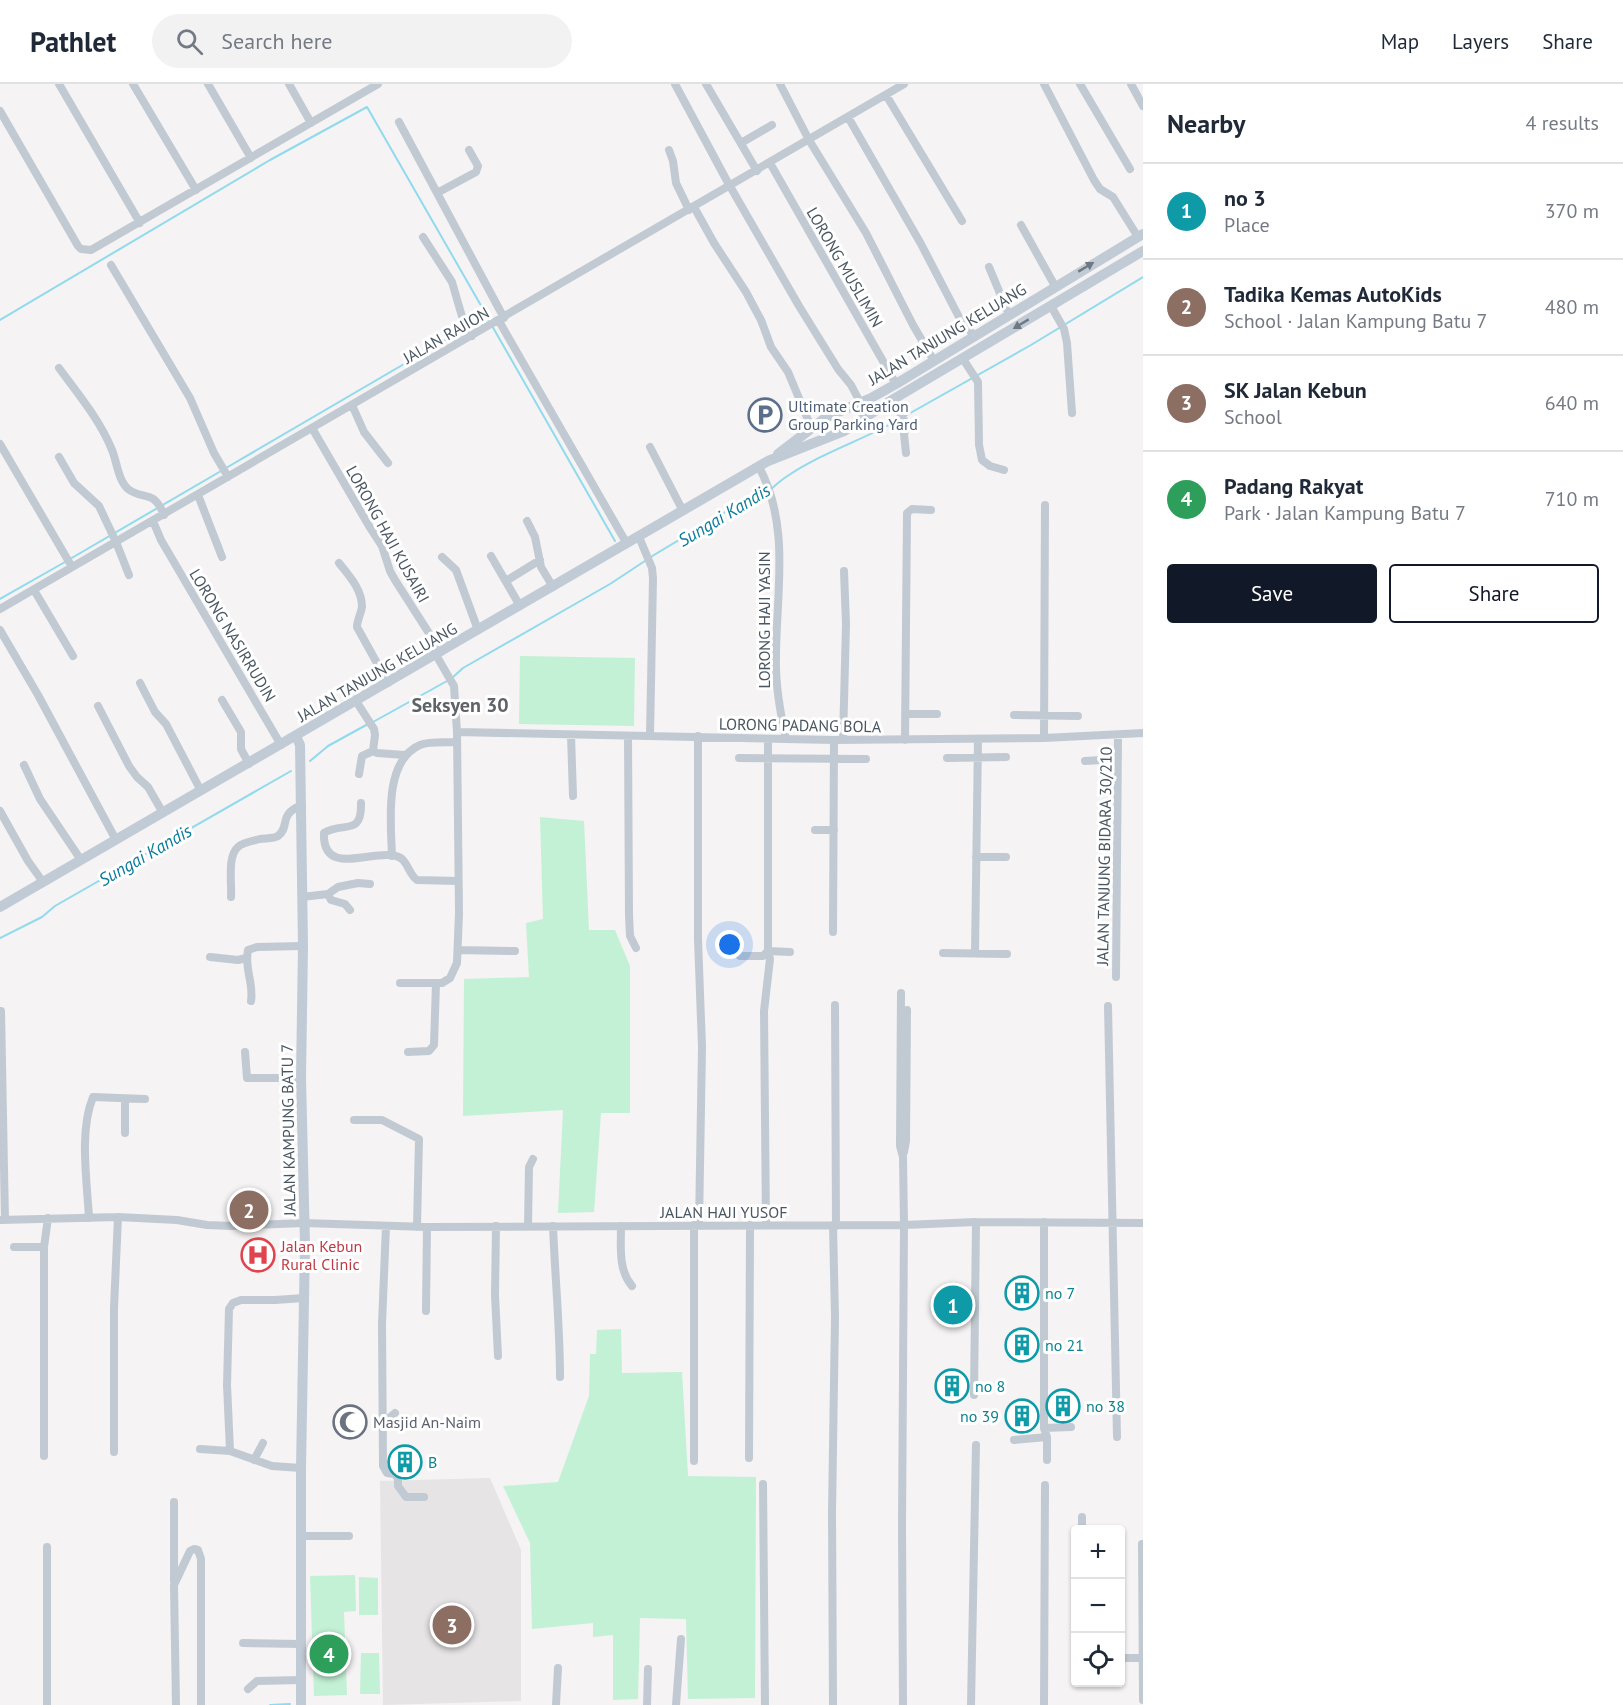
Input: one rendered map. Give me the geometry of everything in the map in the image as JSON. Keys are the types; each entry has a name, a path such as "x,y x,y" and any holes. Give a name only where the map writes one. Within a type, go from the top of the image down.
{"main road":[{"name":"JALAN TANJUNG KELUANG","path":"0,907 116,840 161,809 201,791 249,764 764,464 825,417 896,384 1140,235"},
{"name":"JALAN TANJUNG KELUANG","path":"764,464 844,431 868,416 896,405 1051,306 1143,251"},
{"path":"860,402 853,409 836,417 833,420 834,427 838,429 868,416"},
{"name":"JALAN KAMPUNG BATU 7","path":"296,736 300,745 303,946 301,1078 304,1298 300,1536 301,1705"}],"street":[{"path":"59,84 140,222"},
{"path":"133,84 196,190"},
{"path":"208,84 251,158"},
{"path":"289,84 311,123"},
{"path":"0,111 78,246 81,249 91,250 311,123 368,87 378,84"},
{"path":"675,84 729,184 805,315 860,402"},
{"path":"706,84 757,171"},
{"path":"780,84 808,137 866,233 934,361"},
{"name":"JALAN RAJION","path":"0,609 36,595 69,563 153,521 227,476 313,430 471,334 729,184 757,171 808,137 849,117 904,84"},
{"path":"1044,84 1094,180 1100,189 1113,197 1140,235"},
{"path":"1080,84 1130,170"},
{"path":"1131,84 1143,106"},
{"path":"886,95 962,221"},
{"path":"849,117 921,244 959,317 975,337"},
{"path":"399,122 494,300 497,320 627,544"},
{"path":"741,144 772,125"},
{"path":"437,193 476,172 478,166 469,150"},
{"path":"669,150 676,183 747,292 771,347 788,372 812,427"},
{"name":"LORONG MUSLIMIN","path":"770,163 896,384"},
{"path":"1021,225 1055,286"},
{"path":"423,237 452,282 463,320 471,334"},
{"path":"111,265 190,398 227,476"},
{"path":"988,267 1009,315"},
{"path":"1051,306 1064,329 1067,343 1072,413"},
{"path":"966,362 978,382 979,445 982,460 990,466 1004,470"},
{"path":"59,368 89,409 111,448 122,480 128,489 149,495 158,503 163,514"},
{"path":"352,405 364,432 388,462"},
{"path":"896,405 906,421 904,434 906,453"},
{"name":"LORONG HAJI KUSAIRI","path":"313,430 382,546 390,571 438,653 454,686 457,732"},
{"path":"0,444 69,563"},
{"path":"650,447 683,511"},
{"path":"59,457 74,483 99,506 129,575"},
{"name":"LORONG HAJI YASIN","path":"764,464 772,497 780,555 776,686 786,739"},
{"path":"198,495 222,557"},
{"path":"1044,738 1045,505"},
{"path":"905,740 908,513 912,509 930,510"},
{"path":"527,520 536,537 541,567 553,586"},
{"name":"LORONG NASIRRUDIN","path":"153,521 160,540 281,745"},
{"path":"639,537 652,568 650,736"},
{"path":"491,556 520,606"},
{"path":"442,557 456,570 478,630"},
{"path":"506,581 540,560"},
{"path":"339,563 356,585 362,609 357,619 357,627 388,683"},
{"path":"833,932 834,758 838,740 846,624 844,571"},
{"path":"36,595 73,656"},
{"path":"0,630 116,840"},
{"path":"140,683 155,712 166,724 201,791"},
{"path":"222,700 241,732 241,749 249,764"},
{"path":"356,701 374,729 373,751"},
{"path":"98,706 129,766 148,787 161,809"},
{"path":"906,714 937,714"},
{"path":"1014,715 1078,716"},
{"path":"400,983 442,982 450,978 455,971 458,950 457,732"},
{"name":"LORONG PADANG BOLA","path":"457,732 838,740 978,740 1143,733"},
{"path":"571,735 573,796"},
{"name":"JALAN TANJUNG BIDARA 30/210","path":"1116,977 1118,735"},
{"path":"628,736 629,915 630,936 636,948"},
{"path":"694,1461 702,1047 698,939 698,736"},
{"path":"766,1225 764,1011 770,959 768,951 768,739"},
{"path":"975,953 978,740"},
{"path":"359,774 362,756 373,751 405,755 423,744 457,742"},
{"path":"392,856 391,795 405,755"},
{"path":"947,758 1006,757"},
{"path":"739,758 866,759"},
{"path":"1085,761 1118,759"},
{"path":"24,765 40,799 81,860"},
{"path":"361,803 361,813 356,825 352,828 331,829 324,833 324,843 329,853 342,859 397,856 405,862 411,875 417,880 458,881"},
{"path":"231,897 233,854 237,847 243,843 277,836 282,831 285,815 291,809 302,805"},
{"path":"0,812 43,882"},
{"path":"815,830 834,830"},
{"path":"976,857 1006,857"},
{"path":"302,897 328,894 338,887 370,884"},
{"path":"328,894 331,900 345,904 350,910"},
{"path":"252,1001 246,958 248,950 257,947 303,946"},
{"path":"458,950 515,951"},
{"path":"740,956 763,956 768,951 790,952"},
{"path":"943,953 1007,954"},
{"path":"210,957 237,960 246,958"},
{"path":"408,1052 429,1051 434,1045 436,983"},
{"path":"901,993 900,1146 903,1157"},
{"path":"833,1705 835,1005"},
{"path":"1108,1006 1117,1437"},
{"path":"903,1705 903,1157 906,1142 907,1010"},
{"path":"1,1011 3,1220"},
{"path":"245,1052 247,1078 301,1078"},
{"path":"89,1218 86,1153 88,1111 93,1097 145,1099"},
{"path":"124,1099 125,1133"},
{"path":"354,1120 382,1120 420,1139 417,1227"},
{"path":"528,1226 529,1167 532,1159"},
{"path":"114,1452 114,1308 118,1217"},
{"name":"JALAN HAJI YUSOF","path":"3,1220 118,1217 177,1220 232,1227 304,1223 417,1227 553,1227 904,1226 976,1222 1143,1223"},
{"path":"44,1456 44,1247 48,1218"},
{"path":"974,1395 976,1222"},
{"path":"1044,1222 1044,1428 1047,1437 1047,1461"},
{"path":"749,1458 750,1225"},
{"path":"386,1226 382,1324 383,1466 387,1473 394,1474 398,1478 398,1486 406,1497 424,1497"},
{"path":"496,1226 495,1295 498,1356"},
{"path":"621,1226 622,1259 626,1279 632,1286"},
{"path":"426,1311 427,1227"},
{"path":"553,1227 556,1293 560,1323 560,1377"},
{"path":"14,1247 44,1247"},
{"path":"230,1451 227,1385 229,1309 233,1303 241,1300 304,1298"},
{"path":"382,1424 395,1413"},
{"path":"1044,1428 1071,1427"},
{"path":"1014,1440 1047,1437"},
{"path":"254,1460 263,1443"},
{"path":"971,1705 976,1445"},
{"path":"201,1449 230,1451 272,1466 301,1468"},
{"path":"763,1484 765,1705"},
{"path":"1044,1705 1045,1485"},
{"path":"174,1502 176,1703"},
{"path":"1082,1525 1083,1517"},
{"path":"300,1536 349,1536"},
{"path":"1142,1545 1143,1700"},
{"path":"47,1547 47,1705"},
{"path":"174,1585 190,1551 194,1549 198,1551 201,1559 201,1704"},
{"path":"676,1705 681,1639"},
{"path":"243,1643 301,1644"},
{"path":"1125,1658 1142,1658"},
{"path":"556,1705 558,1668"},
{"path":"647,1705 648,1669"},
{"path":"248,1689 257,1681 301,1680"}],"shaded area":[{"path":"238,1199 261,1200 260,1219 257,1219 257,1222 237,1222"},
{"path":"490,1478 521,1550 521,1701 383,1705 380,1481"}],"green space":[{"path":"520,656 635,658 634,726 519,724"},
{"path":"540,817 584,821 589,930 615,930 630,966 630,1113 601,1113 594,1212 558,1213 563,1110 463,1116 464,979 529,977 526,923 543,919"},
{"path":"621,1329 622,1373 682,1372 688,1476 756,1477 755,1698 688,1699 686,1619 640,1618 638,1699 613,1700 613,1635 593,1637 593,1623 532,1629 530,1543 503,1486 558,1482 589,1396 590,1354 596,1354 597,1330"},
{"path":"355,1575 356,1611 344,1612 347,1695 314,1696 310,1576"},
{"path":"359,1577 378,1578 378,1615 359,1615"},
{"path":"361,1653 379,1653 380,1694 360,1694"}],"waterway":[{"path":"0,320 270,160 367,107 487,316 469,326"},
{"name":"Sungai Kandis","path":"905,416 1031,345 1143,277"},
{"path":"487,317 615,541"},
{"path":"226,468 464,329"},
{"name":"Sungai Kandis","path":"771,489 799,468 900,419"},
{"path":"70,559 221,471"},
{"name":"Sungai Kandis","path":"452,678 463,668 610,584 752,496 766,491"},
{"path":"0,599 65,562"},
{"name":"Sungai Kandis","path":"373,722 447,681"},
{"name":"Sungai Kandis","path":"310,761 328,746 368,724"},
{"name":"Sungai Kandis","path":"0,938 42,917 55,906 291,771"},
{"path":"270,1705 290,1704"}],"place":[{"name":"Ultimate Creation Group Parking Yard","path":"765,415"},
{"name":"Tadika Kemas AutoKids","path":"249,1210"},
{"name":"Jalan Kebun Rural Clinic","path":"258,1255"},
{"name":"no 7","path":"1022,1293"},
{"name":"no 3","path":"953,1305"},
{"name":"no 21","path":"1022,1345"},
{"name":"no 8","path":"952,1386"},
{"name":"no 38","path":"1063,1406"},
{"name":"no 39","path":"1022,1416"},
{"name":"Masjid An-Naim","path":"350,1422"},
{"name":"B","path":"405,1462"},
{"name":"SK Jalan Kebun","path":"452,1625"},
{"name":"Padang Rakyat","path":"329,1654"}],"district":[{"name":"Seksyen 30","path":"460,705"}]}
